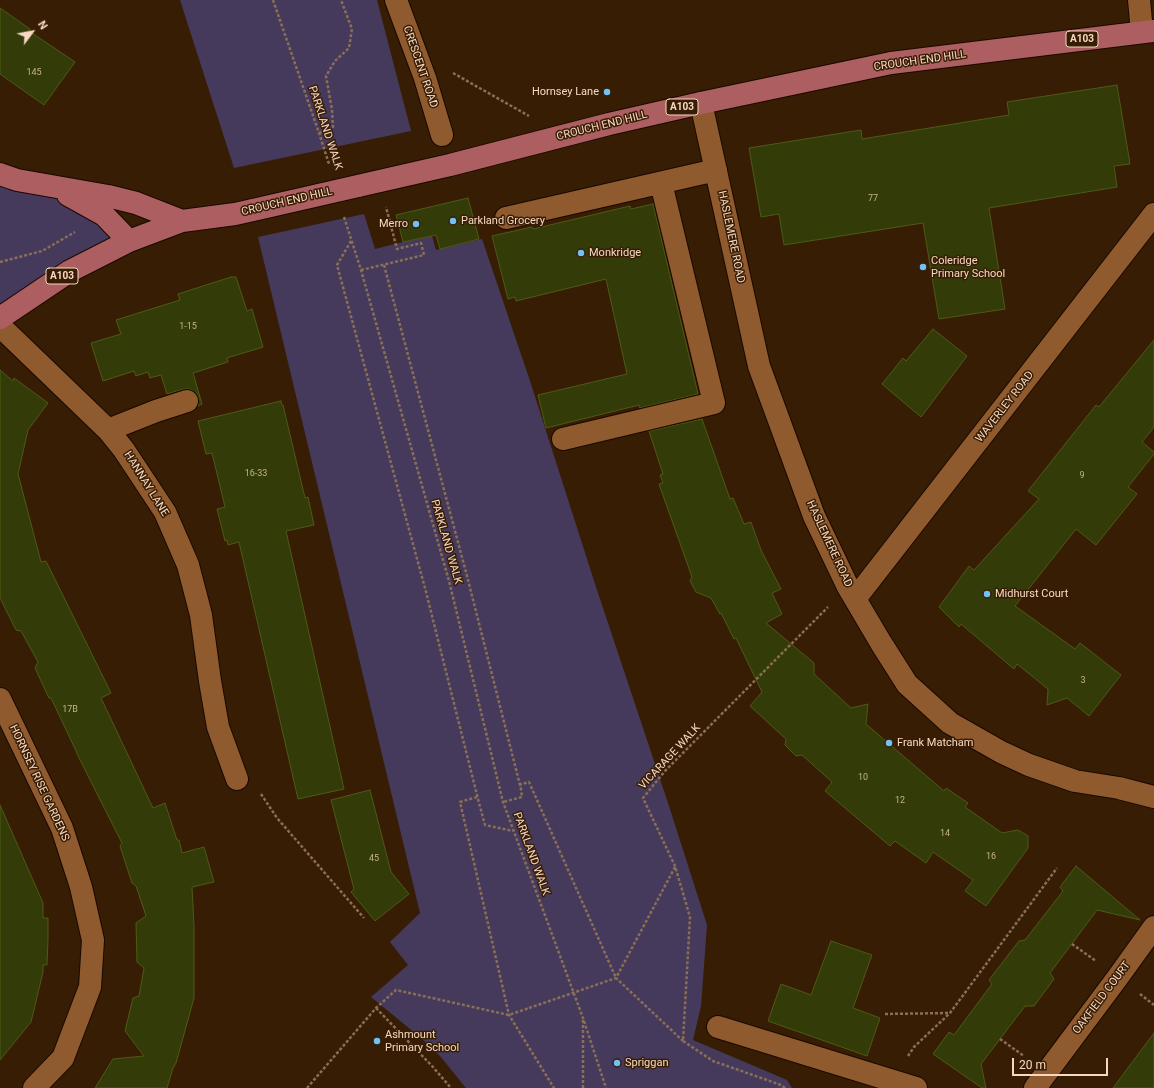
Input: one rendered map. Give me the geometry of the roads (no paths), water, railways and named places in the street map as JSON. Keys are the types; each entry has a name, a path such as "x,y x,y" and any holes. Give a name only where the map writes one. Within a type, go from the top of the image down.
{"main road":[{"name":"CROUCH END HILL","path":"128,241 182,221 235,214 450,165 610,124 701,103 890,63 1148,32"},
{"path":"0,174 17,180 108,196 182,221"},
{"path":"55,187 104,215 128,241"},
{"name":"A103","path":"0,318 70,271 128,241"}],"street":[{"name":"CRESCENT ROAD","path":"396,0 425,78 442,135"},
{"path":"1139,0 1148,32"},
{"name":"HASLEMERE ROAD","path":"701,103 759,366 814,516 852,593 881,644 907,684 950,723 1002,752 1075,781 1119,788 1154,797"},
{"path":"506,218 716,170"},
{"path":"563,439 714,404 661,183"},
{"name":"WAVERLEY ROAD","path":"852,593 1154,214"},
{"name":"HANNAY LANE","path":"0,326 108,430 124,450 165,512 188,565 201,615 218,727 237,779"},
{"path":"108,430 156,411 187,401"},
{"name":"HORNSEY RISE GARDENS","path":"0,699 62,828 81,887 93,940 90,987 63,1058 34,1088"},
{"name":"OAKFIELD COURT","path":"1035,1088 1154,927"},
{"path":"718,1027 907,1085"}],"place":[{"name":"Hornsey Lane","path":"607,92"},
{"name":"Parkland Grocery","path":"453,221"},
{"name":"Merro","path":"416,224"},
{"name":"Monkridge","path":"581,253"},
{"name":"Coleridge Primary School","path":"923,267"},
{"name":"Midhurst Court","path":"987,594"},
{"name":"Frank Matcham","path":"889,743"},
{"name":"Ashmount Primary School","path":"377,1041"},
{"name":"Spriggan","path":"617,1063"}]}
